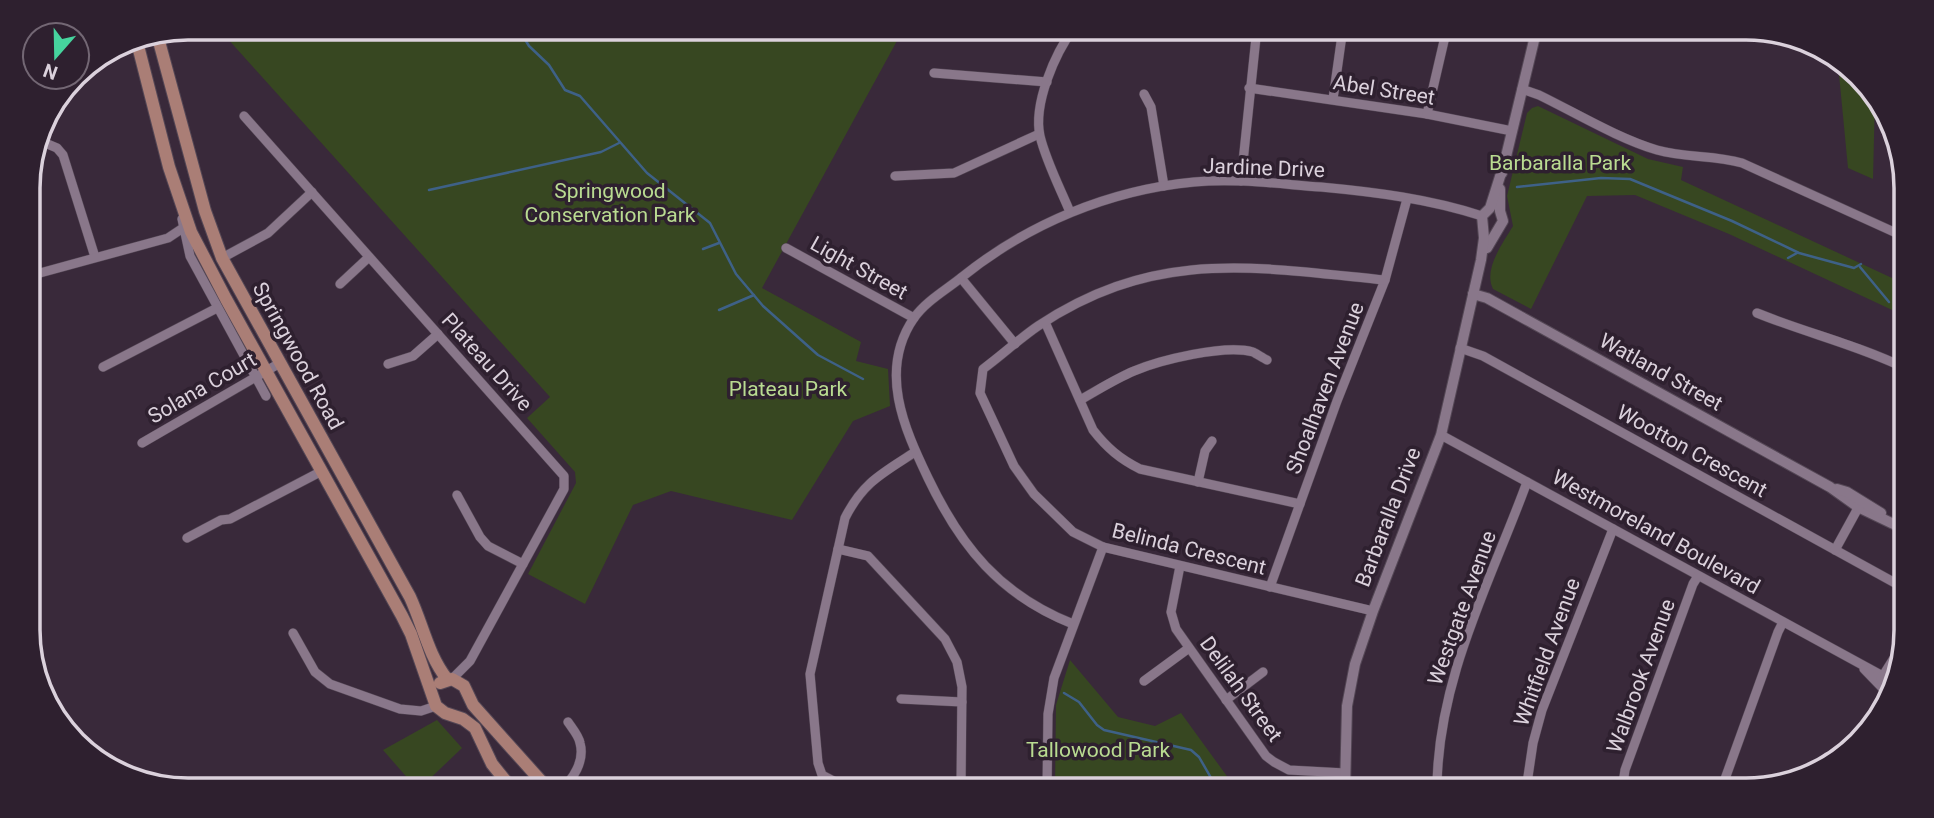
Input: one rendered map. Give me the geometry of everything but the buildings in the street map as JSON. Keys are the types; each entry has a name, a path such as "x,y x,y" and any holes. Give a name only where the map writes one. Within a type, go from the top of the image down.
{"main road":[{"name":"Springwood Road","path":"159,43 205,211 222,258 410,597 430,655 450,679"},
{"name":"Springwood Road","path":"139,49 169,167 183,209 262,374 322,471 407,625 435,700"},
{"path":"503,778 492,764 475,728 463,719 440,710 435,700 438,685 450,679 466,690 473,705 538,778"},
{"path":"450,714 465,706 466,690"}],"street":[{"path":"1064,40 1047,82 1039,114 1040,134 1070,212"},
{"path":"1241,181 1255,40"},
{"path":"1333,99 1341,40"},
{"path":"1427,114 1444,40"},
{"name":"Barbaralla Drive","path":"1345,777 1347,706 1355,664 1441,435 1489,214 1500,190 1503,167 1534,40"},
{"path":"934,73 1047,82"},
{"name":"Abel Street","path":"1249,88 1427,114 1512,131"},
{"path":"1522,89 1655,150 1689,156 1725,158 1742,163 1894,232"},
{"path":"1144,94 1151,107 1164,186"},
{"name":"Plateau Drive","path":"244,116 564,476 564,489 470,661 450,679"},
{"path":"895,176 954,173 1040,134"},
{"path":"47,145 63,155 94,257"},
{"name":"Jardine Drive","path":"1073,624 1037,607 993,576 976,558 948,518 915,452 899,407 895,378 903,341 914,318 929,302 986,257 1042,224 1133,192 1164,186 1241,181 1386,193 1489,214"},
{"path":"222,258 268,233 312,192"},
{"name":"Shoalhaven Avenue","path":"1270,587 1336,401 1385,280 1407,199"},
{"name":"Springwood Road","path":"183,209 183,228 190,256 217,308 262,374 266,396"},
{"path":"1489,214 1492,229 1499,227"},
{"name":"Barbaralla Drive","path":"1481,260 1503,217 1489,214"},
{"path":"41,273 168,238 183,228"},
{"path":"168,238 191,241 200,256 205,257"},
{"name":"Light Street","path":"786,248 914,318"},
{"path":"340,284 369,257"},
{"name":"Belinda Crescent","path":"1373,611 1103,547 1073,532 1034,494 1014,466 980,393 983,369 1015,344 1045,322 1130,281 1171,271 1251,267 1385,280"},
{"path":"961,278 1015,344"},
{"name":"Watland Street","path":"1473,294 1487,298 1830,487 1858,508 1894,524"},
{"path":"103,368 217,308"},
{"path":"1757,313 1809,334 1871,352 1894,363"},
{"path":"1045,322 1093,430 1119,459 1140,469 1300,504"},
{"path":"388,364 414,356 438,334"},
{"name":"Wootton Crescent","path":"1460,348 1483,356 1894,582"},
{"path":"1080,400 1133,371 1171,359 1205,352 1228,351 1252,352 1267,360"},
{"name":"Solana Court","path":"142,443 279,363"},
{"name":"Westmoreland Boulevard","path":"1441,435 1854,661 1885,681"},
{"path":"1198,482 1205,451 1212,441"},
{"path":"827,778 822,775 818,763 810,674 845,518 869,482 915,452"},
{"path":"187,538 322,471"},
{"name":"Westgate Avenue","path":"1438,777 1440,732 1454,670 1527,482"},
{"name":"Watland Street","path":"1830,487 1847,492 1874,507 1894,524"},
{"path":"457,495 480,537 488,546 523,564"},
{"path":"1835,550 1858,508"},
{"name":"Whitfield Avenue","path":"1528,777 1542,710 1613,529"},
{"path":"1047,777 1050,696 1060,659 1103,547"},
{"path":"838,549 868,556 945,639 957,662 962,687 961,778"},
{"name":"Delilah Street","path":"1180,566 1171,612 1176,629 1266,756 1289,771 1345,773"},
{"name":"Walbrook Avenue","path":"1624,777 1698,576"},
{"path":"1726,777 1783,622"},
{"path":"293,633 315,672 330,684 400,709 421,710 435,700"},
{"path":"1144,681 1189,648"},
{"name":"Plateau Drive","path":"466,690 470,661"},
{"path":"1880,679 1890,664"},
{"path":"1226,699 1263,671"},
{"name":"Westmoreland Boulevard","path":"1880,679 1884,685"},
{"path":"901,699 962,702"},
{"path":"568,722 581,744 579,762 573,778"}],"green space":[{"name":"Springwood Conservation Park","path":"230,41 897,41 762,288 861,342 856,361 888,369 890,406 853,421 792,520 671,491 633,505 585,604 528,574 576,483 575,472 527,418 550,397"},
{"path":"1839,73 1851,83 1875,115 1873,179 1848,168"},
{"name":"Barbaralla Park","path":"1538,106 1648,159 1683,167 1681,180 1894,279 1894,311 1729,234 1635,195 1587,196 1531,309 1493,289 1490,273 1513,226 1507,196 1527,113"},
{"name":"Tallowood Park","path":"1070,660 1118,717 1155,726 1181,713 1228,777 1055,777 1056,705"},
{"path":"437,720 462,748 431,778 407,778 383,750"}],"waterway":[{"path":"526,41 549,65 565,90 580,96 647,173 710,223 736,274 763,306 818,355 863,379"},
{"path":"429,190 601,152 619,143"},
{"path":"1517,187 1601,178 1630,179 1732,221 1799,253 1854,268 1861,264"},
{"path":"703,249 719,243"},
{"path":"1788,258 1797,253"},
{"path":"1860,267 1889,302"},
{"path":"719,310 754,295"},
{"path":"1064,693 1079,702 1104,730 1191,750 1199,757 1211,777"}],"park label":[{"name":"Plateau Park","path":"788,389"}]}
